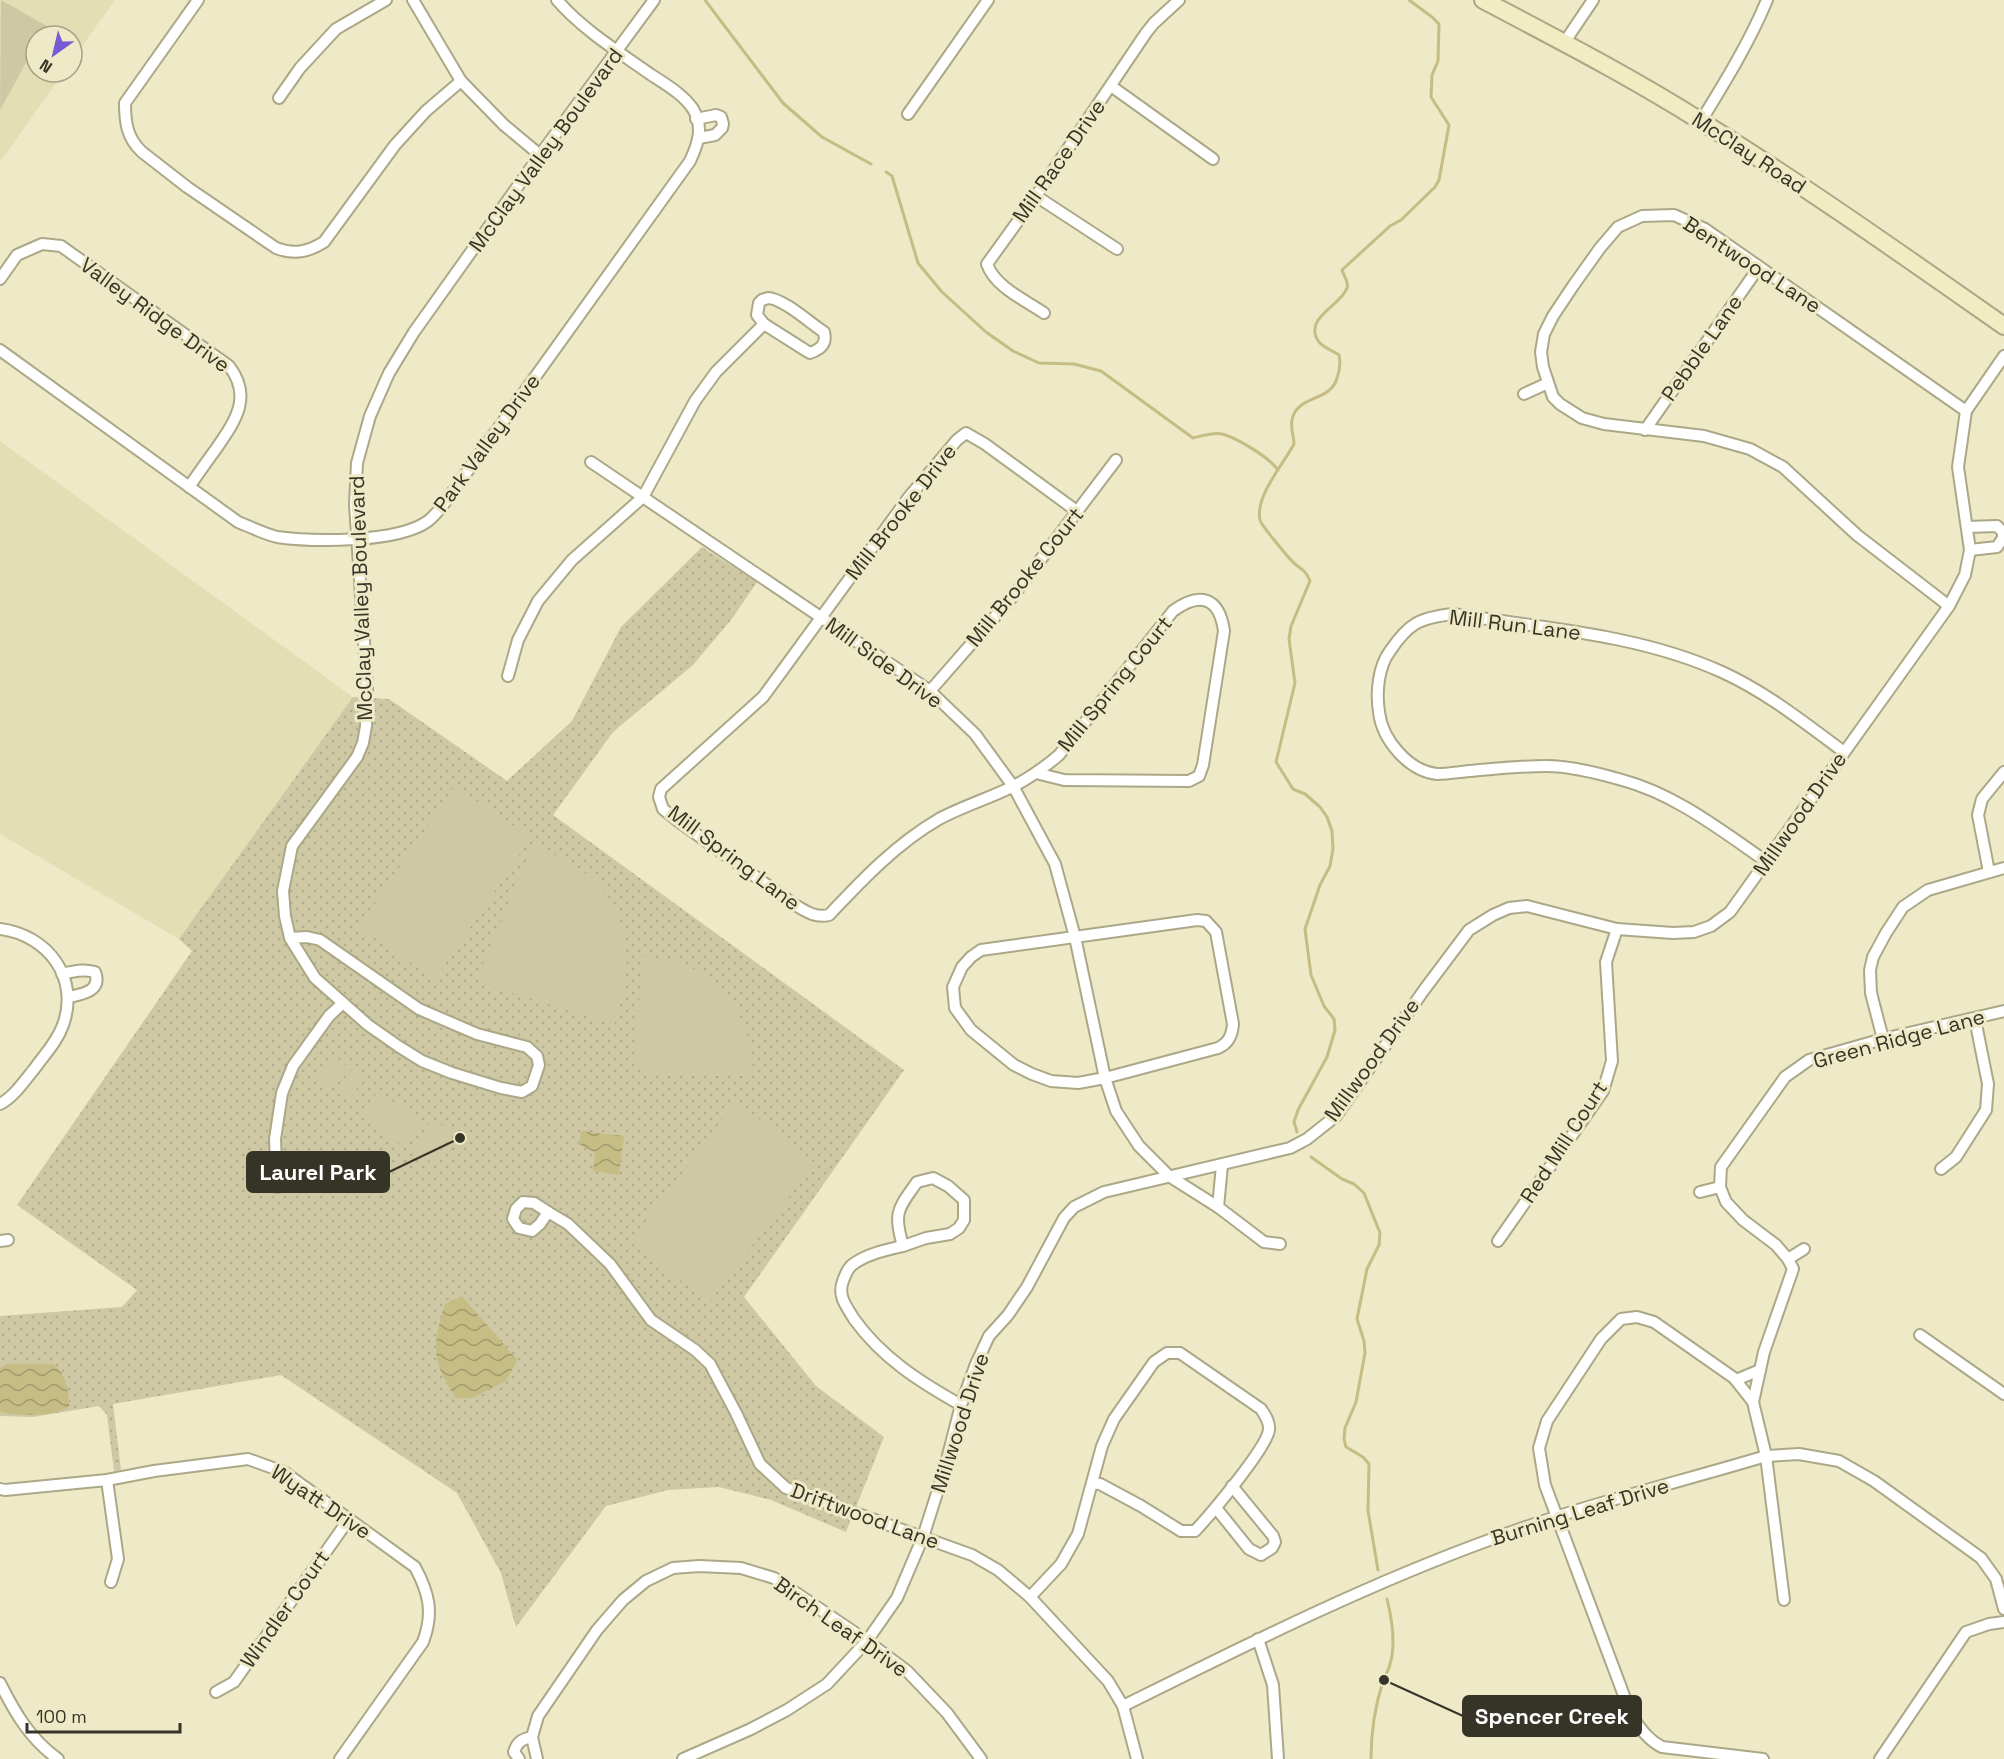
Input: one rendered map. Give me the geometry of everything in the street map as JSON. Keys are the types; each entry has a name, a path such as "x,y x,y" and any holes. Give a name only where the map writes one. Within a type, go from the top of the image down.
{"main road":[{"name":"McClay Road","path":"1483,0 1564,42 1701,121 1837,209 2004,326"}],"street":[{"path":"198,0 125,103 125,123 131,139 142,152 228,216 284,251 312,250 324,242 395,145 426,111 460,81"},
{"path":"279,98 300,68 336,29 386,0"},
{"path":"412,0 460,81 504,125 540,155"},
{"path":"557,0 588,29 680,95 693,110 699,138 715,135 722,128 723,121 716,115 696,119"},
{"name":"McClay Valley Boulevard","path":"290,938 283,891 292,846 357,757 363,743 366,726 367,688 355,504 357,463 370,416 389,373 414,332 654,0"},
{"path":"908,114 988,0"},
{"name":"Mill Race Drive","path":"1044,313 999,282 990,272 987,264 1154,22 1179,0"},
{"path":"1564,42 1593,0"},
{"path":"1701,121 1731,72 1767,0"},
{"path":"1111,86 1213,159"},
{"name":"Park Valley Drive","path":"0,350 238,522 275,536 314,540 406,532 428,521 439,510 690,161 699,138"},
{"path":"1036,196 1117,249"},
{"name":"Bentwood Lane","path":"1949,606 1857,535 1783,467 1750,449 1704,436 1604,424 1582,418 1553,397 1543,367 1541,352 1544,334 1553,316 1600,248 1618,227 1642,216 1674,215 1705,229 1966,411"},
{"name":"Valley Ridge Drive","path":"0,279 17,255 42,244 61,246 229,366 236,375 240,387 240,406 234,422 189,487"},
{"name":"Pebble Lane","path":"1645,430 1759,267"},
{"path":"774,298 824,332 825,341 818,350 810,352 764,324 757,315 759,303 762,300 774,298"},
{"path":"508,676 518,640 537,601 572,560 643,497 695,401 716,372 764,324"},
{"name":"Millwood Drive","path":"683,1759 751,1729 787,1710 827,1684 867,1641 897,1598 923,1537 944,1471 961,1405 989,1336 1008,1315 1027,1287 1064,1218 1074,1207 1104,1192 1290,1148 1307,1139 1336,1116 1469,930 1493,915 1509,908 1527,906 1617,929 1673,933 1694,932 1711,926 1730,912 1949,606 1965,575 1970,550 1958,467 1966,411 2004,356"},
{"path":"1524,394 1548,383"},
{"name":"Mill Brooke Drive","path":"821,617 909,497 957,440 966,433 985,444 1078,512"},
{"name":"Mill Brooke Court","path":"930,691 1013,596 1116,460"},
{"name":"Mill Side Drive","path":"591,462 930,691 975,734 1013,786 1055,864 1075,937 1105,1078 1116,1111 1139,1146 1169,1176 1218,1207 1264,1242 1280,1244"},
{"path":"1966,527 1997,526 2003,532 2003,538 1997,547 1970,550"},
{"name":"Mill Spring Court","path":"1013,786 1036,773 1059,755 1173,611 1195,599 1208,600 1214,605 1220,612 1224,631 1203,765 1199,776 1189,781 1064,780 1036,773"},
{"name":"Mill Run Lane","path":"1767,862 1717,827 1666,797 1624,780 1550,766 1437,774 1421,768 1405,759 1392,746 1380,722 1377,701 1386,655 1407,628 1429,617 1453,614 1620,640 1673,653 1722,672 1777,703 1844,752"},
{"name":"Mill Spring Lane","path":"821,617 764,697 661,789 659,797 663,809 795,905 819,917 829,915 871,871 917,833 941,818 1013,786"},
{"path":"1989,872 1978,815 1982,799 2004,772"},
{"path":"1883,1039 1871,993 1870,970 1873,957 1903,907 1928,890 2004,868"},
{"path":"1197,920 1206,921 1216,932 1233,1024 1231,1037 1225,1045 1105,1078 1078,1083 1051,1081 1014,1065 970,1030 955,1008 953,987 962,967 981,950 1197,920"},
{"name":"Red Mill Court","path":"1498,1241 1603,1091 1612,1061 1606,962 1617,929"},
{"path":"0,930 13,931 45,947 60,966 69,997 62,1026 54,1044 24,1081 0,1104"},
{"path":"307,937 320,940 419,1009 477,1034 527,1047 537,1056 539,1065 537,1075 532,1086 522,1092 452,1073 422,1061 398,1046 368,1025 343,1003 315,978 290,938 307,937"},
{"path":"62,974 81,970 95,972 97,979 91,990 69,997"},
{"path":"277,1186 275,1139 282,1093 293,1066 329,1016 343,1003"},
{"name":"Green Ridge Lane","path":"1720,1187 1721,1167 1785,1077 1809,1060 1883,1039 2004,1011"},
{"path":"1941,1168 1956,1157 1986,1110 1988,1084 1975,1019"},
{"path":"1218,1207 1222,1165"},
{"path":"903,1246 897,1226 897,1214 917,1182 933,1178 948,1186 964,1200 964,1220 959,1228 950,1234 926,1238 903,1246 869,1256 850,1266 841,1286 843,1302 880,1351 933,1389 961,1405"},
{"path":"1700,1192 1720,1187 1726,1202 1743,1220 1776,1245 1788,1259 1792,1269 1764,1352 1753,1402"},
{"name":"Driftwood Lane","path":"548,1212 568,1224 610,1264 651,1320 695,1350 710,1364 764,1469 786,1488 983,1560 1030,1597 1108,1681 1123,1706 1137,1759"},
{"path":"1788,1259 1804,1249"},
{"path":"1763,1759 1676,1754 1651,1741 1632,1717 1545,1485 1539,1448 1547,1421 1602,1339 1621,1319 1637,1317 1654,1322 1736,1380 1753,1402 1766,1456 1784,1600"},
{"path":"1920,1335 2004,1394"},
{"path":"1030,1597 1061,1564 1078,1534 1102,1446 1114,1419 1154,1362 1167,1353 1180,1353 1261,1409 1268,1419 1269,1430 1266,1438 1216,1508 1195,1531 1181,1531 1141,1506 1100,1484 1092,1483"},
{"path":"1736,1380 1760,1370"},
{"name":"Burning Leaf Drive","path":"1123,1706 1258,1640 1418,1568 1493,1538 1766,1456 1799,1454 1839,1461 1874,1481 1981,1558 1996,1580 2004,1610"},
{"name":"Wyatt Drive","path":"0,1489 107,1480 154,1471 248,1459 284,1472 415,1567 423,1581 430,1610 423,1642 340,1759"},
{"path":"107,1480 118,1559 111,1582"},
{"path":"1216,1508 1249,1549 1262,1555 1272,1548 1275,1542 1273,1536 1232,1486"},
{"name":"Windler Court","path":"216,1692 234,1682 349,1519"},
{"name":"Birch Leaf Drive","path":"532,1737 538,1716 597,1630 623,1600 646,1581 673,1568 699,1566 741,1568 774,1578 907,1671 947,1713 981,1759"},
{"path":"1880,1759 1966,1632 1989,1624 2004,1622"},
{"path":"1258,1640 1273,1685 1278,1759"},
{"path":"0,1683 16,1716 44,1749 58,1759"},
{"path":"519,1759 514,1752 516,1744 532,1737 537,1759"}],"shaded area":[{"path":"0,0 115,0 84,43 84,24 24,24 24,84 55,84 0,162"},
{"path":"1,0 43,24 24,24 24,67 0,110"},
{"path":"0,441 353,697 179,939 0,834"},
{"path":"702,547 757,582 731,620 693,665 613,732 553,815 904,1070 744,1297 816,1386 884,1437 846,1532 771,1500 719,1487 668,1490 606,1506 516,1627 501,1573 457,1493 281,1375 113,1404 121,1470 114,1471 107,1415 99,1406 33,1417 0,1416 0,1316 122,1307 137,1290 17,1205 192,951 179,939 353,697 389,699 507,781 572,721 621,627"},
{"path":"455,786 531,838 435,979 359,927"},
{"path":"532,846 563,859 587,874 605,893 618,914 625,939 626,965 623,994 614,1025 487,985 480,971"},
{"path":"642,956 674,962 696,970 724,993 743,1023 752,1058 753,1076 644,1075 635,1065"},
{"path":"334,1056 347,1066 330,1087 318,1077"},
{"path":"351,1070 364,1080 347,1101 335,1091"},
{"path":"378,1091 421,1122 404,1147 360,1116"},
{"path":"736,1101 815,1163 709,1302 630,1242"},
{"path":"433,1119 453,1133 431,1162 412,1148"}],"water":[{"path":"581,1131 624,1136 619,1175 593,1171 595,1153 579,1144"},
{"path":"462,1296 517,1360 506,1381 472,1398 456,1398 442,1374 436,1353 438,1331 445,1304"},
{"path":"7,1364 53,1364 61,1373 66,1384 69,1407 55,1413 36,1415 0,1412 0,1368"}],"waterway":[{"path":"705,0 783,103 822,137 871,164"},
{"path":"1297,1132 1294,1122 1298,1110 1327,1057 1335,1030 1334,1019 1324,1006 1311,975 1305,929 1320,885 1330,866 1333,849 1332,831 1320,807 1305,794 1293,789 1276,762 1295,683 1289,639 1291,626 1310,581 1265,528 1260,520 1260,511 1271,481 1294,444 1292,420 1297,409 1302,404 1329,391 1338,375 1339,355 1319,342 1315,334 1315,326 1347,288 1347,281 1342,270 1390,226 1401,220 1435,187 1439,180 1449,125 1431,97 1432,75 1438,61 1439,24 1409,0"},
{"path":"886,172 892,176 918,263 942,292 986,332 1013,351 1039,363 1074,364 1101,371 1193,438 1208,434 1228,436 1260,454 1278,470"},
{"path":"1311,1157 1342,1179 1354,1184 1364,1193 1380,1233 1379,1245 1367,1269 1357,1319 1365,1353 1356,1402 1345,1428 1344,1439 1346,1447 1363,1457 1369,1464 1368,1511 1378,1570"},
{"path":"1371,1759 1376,1710 1393,1648 1392,1623 1387,1599"}],"place":[{"name":"Laurel Park","path":"460,1138"},
{"name":"Spencer Creek","path":"1384,1680"}]}
